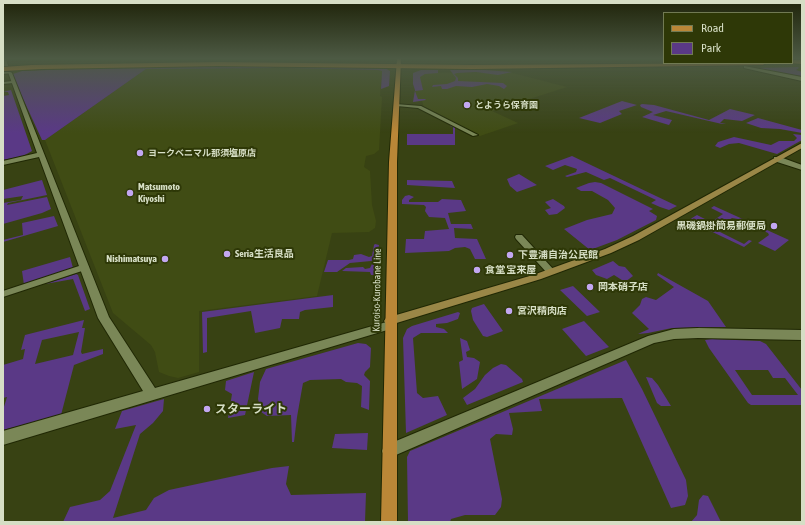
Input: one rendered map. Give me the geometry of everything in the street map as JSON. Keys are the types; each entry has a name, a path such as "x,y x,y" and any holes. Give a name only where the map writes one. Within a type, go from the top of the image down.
{"main road":[{"name":"Kuroiso-Kurobane Line","path":"389,522 392,162 398,84"}],"street":[{"path":"12,84 41,154 104,318 152,394"},
{"path":"3,438 390,323 551,272 608,251 636,238 802,145"},
{"path":"3,163 41,154"},
{"path":"778,159 802,168"},
{"path":"389,451 652,339 674,334 698,333 802,335"}],"lane":[{"path":"397,105 419,107 475,135"},
{"path":"519,237 551,272"},
{"path":"3,294 85,267"}],"shaded area":[{"path":"125,84 381,84 380,96 382,97 379,150 374,154 366,156 364,167 370,171 372,205 376,221 375,228 369,232 332,233 317,296 199,311 199,372 178,378 169,376 159,372 155,352 151,345 113,313 45,140"},
{"name":"とようら保育園","path":"420,84 553,84 567,87 492,111 518,123 480,136 424,108 422,101 413,102 415,90 422,90"}],"green space":[{"path":"17,84 125,84 45,140 42,140"},
{"path":"381,84 389,84 389,86 381,89"},
{"path":"413,84 422,84 423,90 415,91 418,99 426,100 413,102 415,90"},
{"path":"487,84 472,87 456,86 447,89 442,89 441,86 432,87 433,85 504,84 507,86 504,89 499,86"},
{"path":"11,90 32,151 23,156 3,160 3,96 9,95 8,92 3,92"},
{"path":"622,101 637,105 619,111 622,114 600,123 579,118"},
{"path":"640,105 654,105 709,120 730,109 755,115 742,121 724,119 720,123 726,124 722,124 666,111 653,115 672,120 669,125 642,117 653,112 641,107"},
{"path":"758,118 802,130 802,133 780,129 761,128 746,123"},
{"path":"451,124 455,127 455,145 407,145 407,134 453,134 453,127 450,126"},
{"path":"793,134 802,135 802,140 777,154 739,143 729,144 720,148 715,146 718,142 734,137 771,145 779,141 794,141 797,138"},
{"path":"572,156 677,206 669,210 660,207 651,203 656,200 610,178 604,180 586,172 567,177 565,176 576,172 577,169 565,165 553,170 545,166"},
{"path":"519,174 537,185 517,192 510,186 507,179"},
{"path":"42,180 47,195 8,203 7,205 47,197 51,209 3,224 3,203 21,200 23,196 3,199 3,190"},
{"path":"407,180 452,181 455,188 407,185"},
{"path":"595,182 601,183 653,209 649,211 657,216 656,220 617,240 590,250 564,229 587,220 612,214 615,208 608,200 592,191 581,191 576,188"},
{"path":"409,195 414,197 409,200 409,202 438,202 442,199 461,200 466,211 448,213 451,224 471,224 473,229 454,228 455,238 477,239 486,259 475,259 470,249 465,247 455,248 449,251 405,253 406,239 424,239 425,231 449,229 445,218 429,217 425,211 426,207 424,205 402,204 402,200 405,196"},
{"path":"553,199 565,208 557,214 549,215 545,210 551,208 545,202"},
{"path":"714,206 789,240 775,251 758,243 769,235 768,233 738,219 732,218 720,226 715,224 710,227 744,244 749,240 752,241 744,247 702,227 698,221 687,221 697,215 711,222 723,214 711,208"},
{"path":"54,216 58,226 3,242 3,240 23,235 22,223"},
{"path":"375,244 379,245 377,259 350,263 337,272 324,272 328,260 349,260 353,259 354,255 361,254 369,257 372,256"},
{"path":"70,257 73,268 24,285 22,271"},
{"path":"613,261 619,266 625,267 633,276 625,282 614,275 607,279 596,275 592,270"},
{"path":"372,264 377,264 376,275 371,275 370,272 342,271 346,268 370,268"},
{"path":"658,273 708,301 726,327 672,328 638,334 649,329 632,313 640,305 642,299 646,297 656,300 674,287 657,275"},
{"path":"76,274 78,275 90,309 85,311 73,279 45,284"},
{"path":"573,286 600,312 587,316 560,290"},
{"path":"333,295 333,307 305,310 300,312 299,319 282,319 280,328 255,333 251,311 207,318 207,352 203,353 202,312"},
{"path":"484,304 503,331 487,337 483,336 473,320 471,311 472,308"},
{"path":"458,312 460,313 458,319 447,323 436,324 436,327 444,329 448,333 421,333 413,338 417,393 423,398 438,396 447,415 406,433 403,338 407,329 412,326"},
{"path":"84,320 82,328 85,328 81,352 82,354 103,349 103,354 74,365 61,415 3,430 3,410 7,397 3,398 3,365 23,359 25,349 21,350 25,335","holes":["79,332 73,355 35,364 42,340"]},
{"path":"584,321 609,347 586,356 562,329"},
{"path":"460,338 467,341 470,350 466,352 467,357 474,358 480,362 477,379 462,389 459,362 463,360"},
{"path":"705,340 760,341 766,344 802,390 802,405 751,405 748,403 709,348","holes":["735,370 768,370 773,378 785,378 798,395 752,395"]},
{"path":"358,343 366,344 371,348 370,367 364,375 370,381 369,410 361,407 362,386 357,383 346,382 341,379 310,380 303,383 294,442 292,442 291,415 267,416 261,412 258,399 260,382 266,369"},
{"path":"626,360 642,389 686,480 688,496 685,505 671,508 622,398 539,399 542,411 509,413 513,429 512,435 496,434 490,439 502,499 501,507 495,515 465,515 451,519 450,522 408,522 407,457 410,451"},
{"path":"501,364 506,365 522,379 523,382 467,405 463,398 475,389 485,375 493,368"},
{"path":"254,372 245,415 228,418 232,394 225,390 226,381"},
{"path":"646,377 652,378 671,406 661,406 657,403"},
{"path":"164,399 163,411 153,423 140,434 113,518 146,510 154,498 169,490 272,468 289,466 286,484 291,495 366,493 365,522 63,522 70,507 100,500 110,491 136,425 115,429 122,411"},
{"path":"368,433 367,450 332,448 335,434"},
{"path":"703,495 708,496 721,522 691,522 697,515 699,500"}],"place":[{"name":"とようら保育園","path":"467,105"},
{"name":"ヨークベニマル那須塩原店","path":"140,153"},
{"name":"Matsumoto Kiyoshi","path":"130,193"},
{"name":"黒磯鍋掛簡易郵便局","path":"774,226"},
{"name":"Seria生活良品","path":"227,254"},
{"name":"下豊浦自治公民館","path":"510,255"},
{"name":"Nishimatsuya","path":"165,259"},
{"name":"食堂 宝来屋","path":"477,270"},
{"name":"岡本硝子店","path":"590,287"},
{"name":"宮沢精肉店","path":"509,311"},
{"name":"スターライト","path":"207,409"}]}
